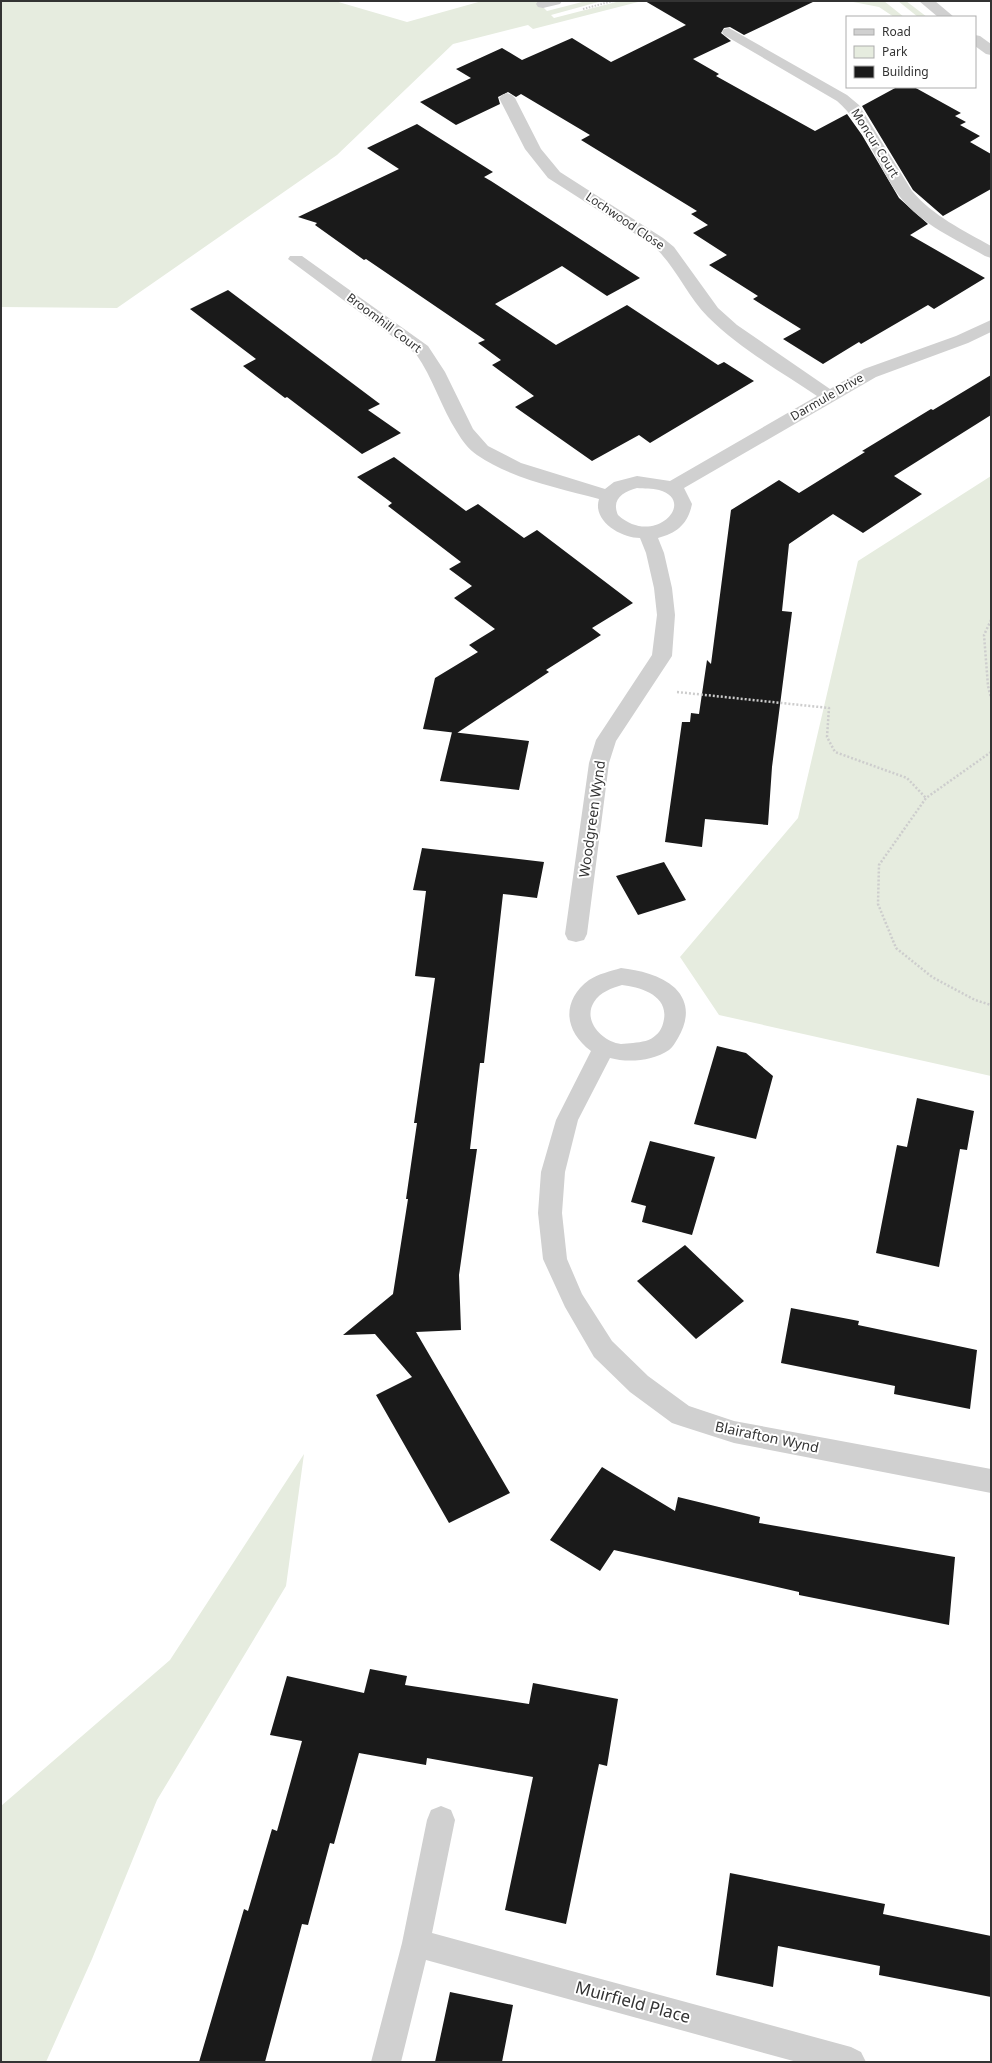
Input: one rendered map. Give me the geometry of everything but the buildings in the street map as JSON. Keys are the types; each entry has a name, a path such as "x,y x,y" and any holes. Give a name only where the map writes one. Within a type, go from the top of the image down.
{"street":[{"path":"926,1 946,16"},
{"name":"Moncur Court","path":"728,32 842,98 854,108 906,195 920,208 939,221 991,253"},
{"path":"976,40 991,51"},
{"name":"Lochwood Close","path":"507,98 535,154 543,165 554,175 657,241 668,250 712,312 731,329 828,396"},
{"name":"Broomhill Court","path":"296,259 422,350 432,362 462,426 473,443 491,455 516,468 610,496"},
{"name":"Darmule Drive","path":"671,488 828,396 876,370 905,358 952,344 991,325"},
{"path":"636,482 648,482 671,488 679,495 684,504 684,512 680,520 666,529 647,533 634,531 613,521 608,513 606,504 610,496 616,490 636,482"},
{"name":"Woodgreen Wynd","path":"576,934 599,762 606,740 662,656 666,615 663,588 655,553 647,533"},
{"name":"Blairafton Wynd","path":"604,1048 567,1120 553,1172 550,1214 555,1259 573,1300 603,1349 639,1384 681,1415 734,1432 991,1481"},
{"path":"386,2062 416,1943 442,1820"},
{"name":"Muirfield Place","path":"416,1943 851,2062"}],"path":[{"path":"991,620 984,636 988,686 991,698"},
{"path":"640,688 829,708 827,737 835,752 907,778 926,798"},
{"path":"991,752 926,798 879,864 878,904 896,948 932,977 975,1000 991,1005"}],"green space":[{"path":"1,1 335,1 407,22 482,1 537,1 547,11 586,1 602,1 551,15 554,18 620,1 642,1 533,29 528,25 453,44 337,155 117,308 1,307"},
{"path":"848,1 884,1 903,16 892,16 879,7"},
{"path":"898,1 906,1 926,16 917,16"},
{"path":"991,476 991,1076 719,1015 680,957 798,818 858,561"},
{"path":"304,1454 286,1586 157,1800 92,1959 46,2062 1,2062 1,1806 170,1660"}]}
